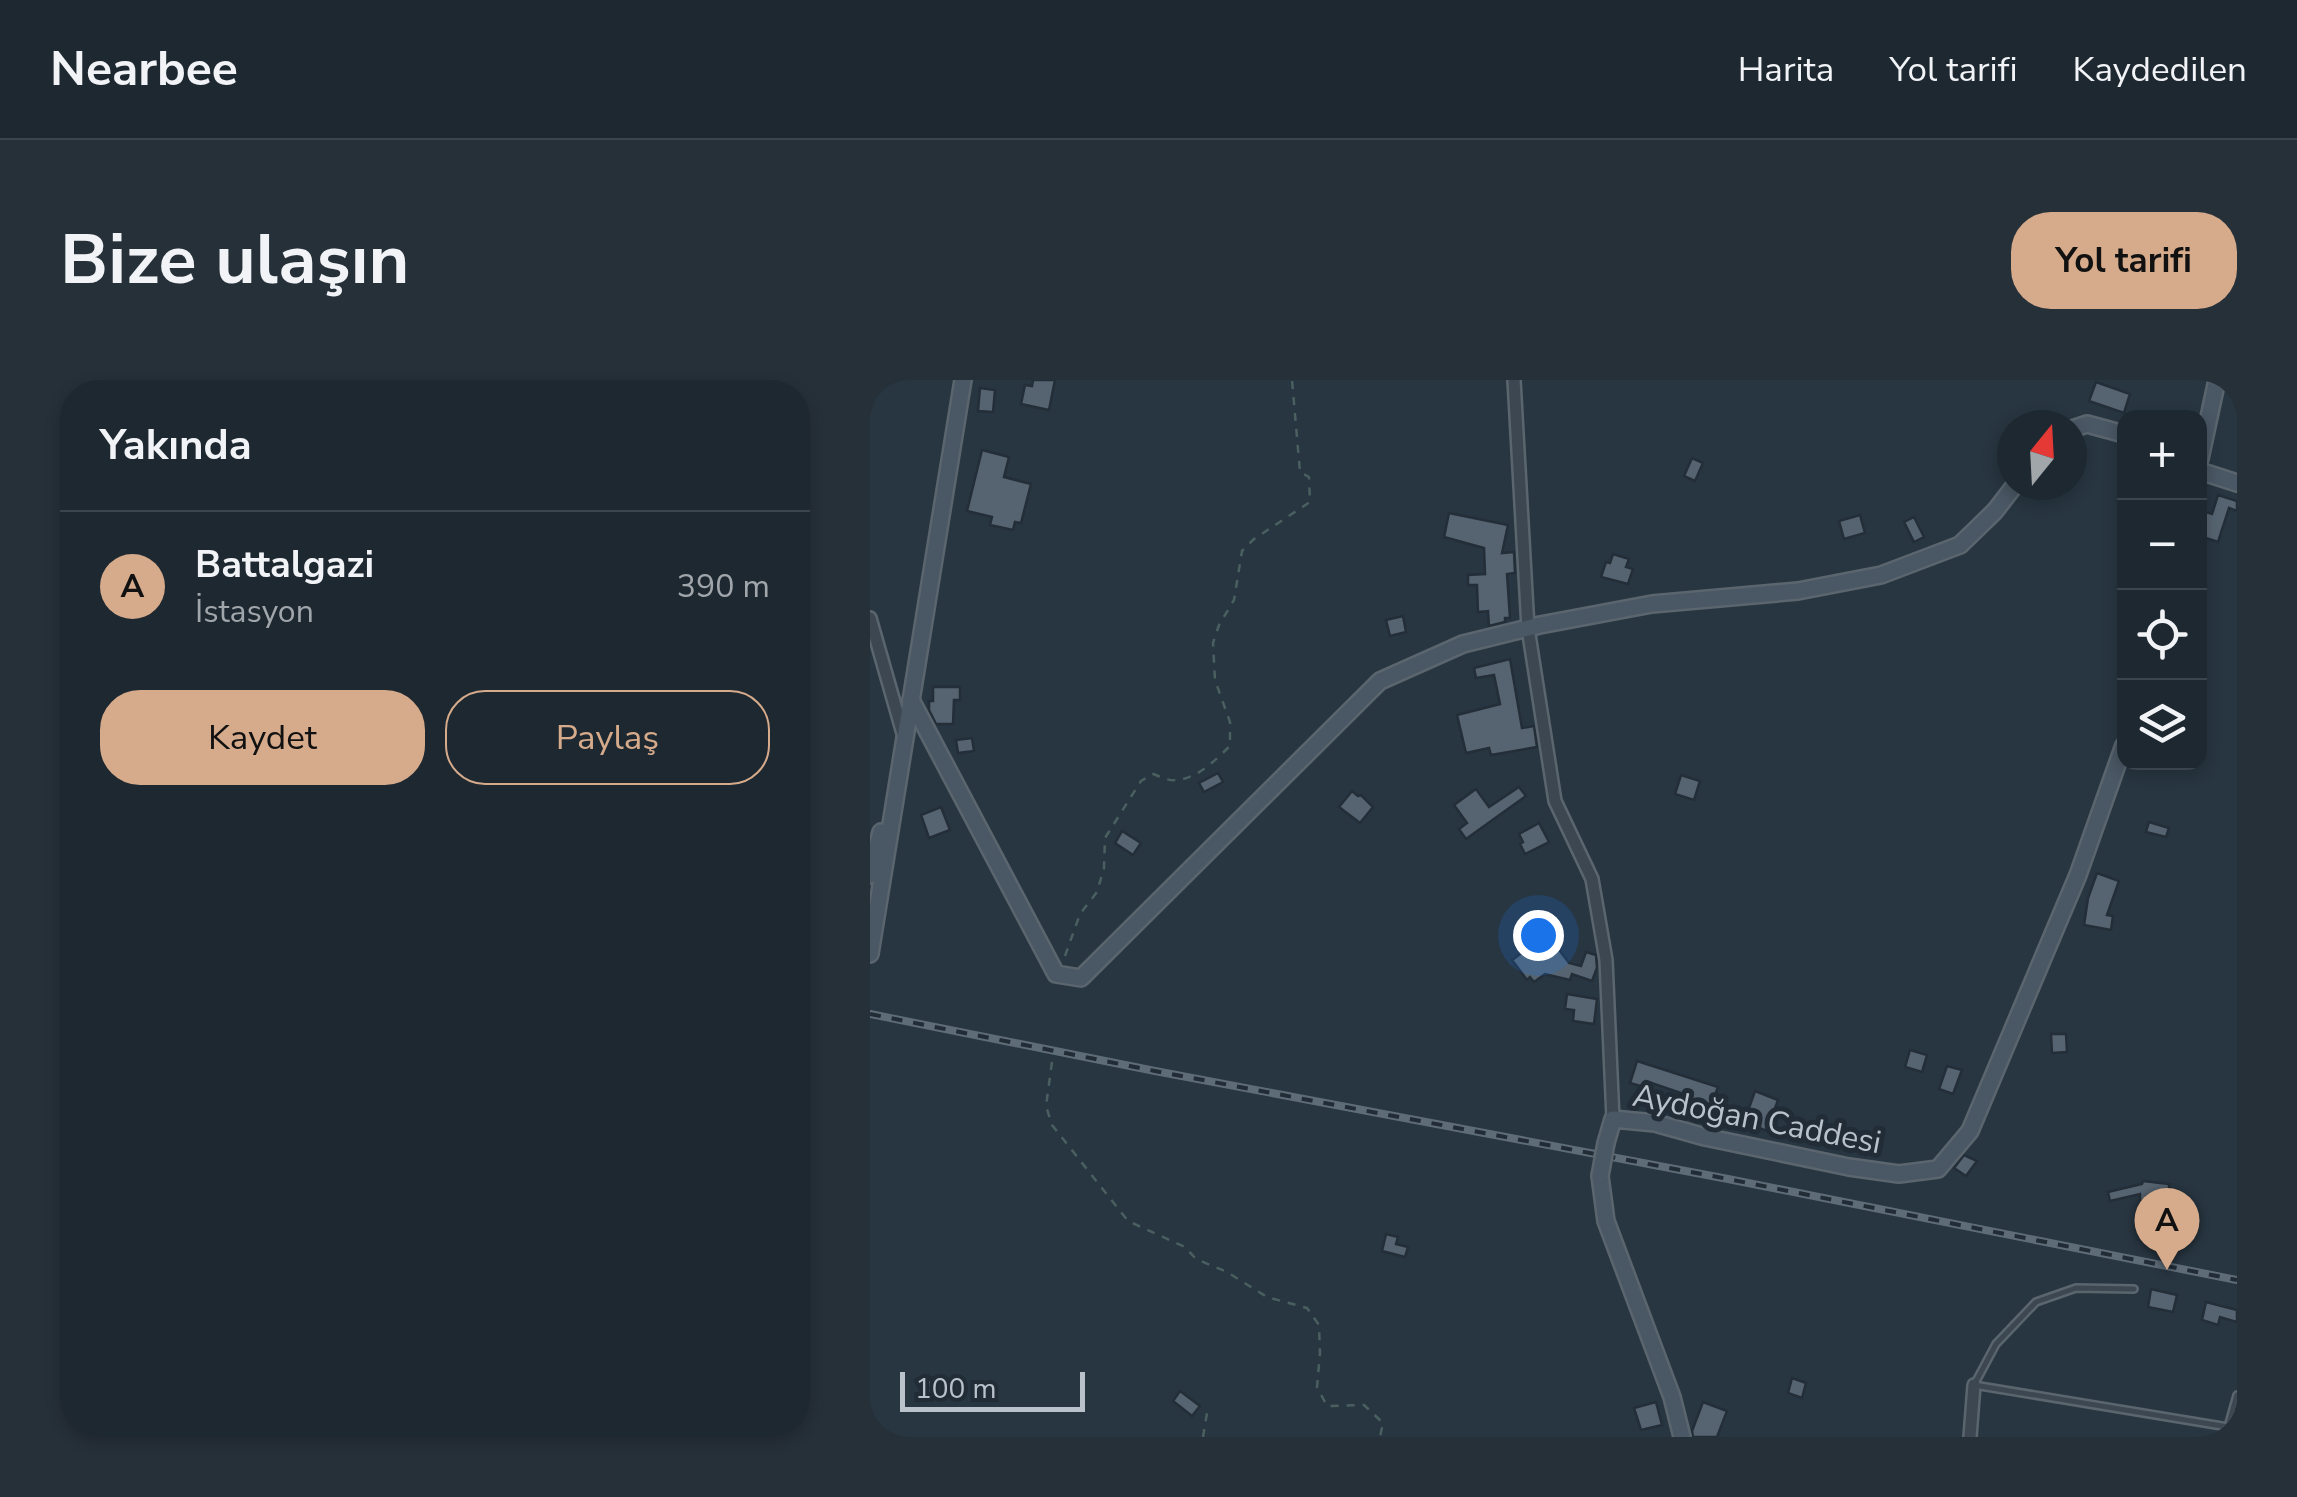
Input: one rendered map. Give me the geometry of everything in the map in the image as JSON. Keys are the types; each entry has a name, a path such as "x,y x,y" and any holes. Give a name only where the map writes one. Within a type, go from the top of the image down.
{"street":[{"path":"870,954 963,380"},
{"path":"1514,380 1528,628 1555,801 1592,879 1606,960 1613,1119"},
{"path":"2207,426 2217,380"},
{"path":"2087,424 2117,432"},
{"path":"2207,472 2237,483"},
{"path":"911,700 1056,974 1081,978 1380,681 1463,644 1528,628 1652,604 1798,591 1882,575 1960,545 2003,500"},
{"path":"870,618 905,742 870,876"},
{"name":"Aydoğan Caddesi","path":"1682,1437 1672,1397 1606,1221 1600,1176 1613,1119 1655,1123 1849,1167 1899,1174 1938,1169 1970,1132 2078,875 2117,764"},
{"path":"1970,1437 1974,1385"}],"lane":[{"path":"2134,1289 2076,1288 2036,1302 1996,1344 1974,1385 2228,1427 2237,1395"}],"path":[{"path":"1056,974 1080,914 1096,892 1104,868 1105,838 1141,781 1154,774 1170,780 1187,777 1210,766 1230,746 1230,722 1215,680 1213,643 1234,600 1242,551 1310,502 1309,477 1300,472 1292,380"},
{"path":"1052,1062 1046,1106 1052,1124 1128,1221 1185,1247 1196,1259 1228,1272 1266,1297 1307,1308 1319,1325 1316,1387 1327,1406 1364,1404 1383,1423 1380,1437"},
{"path":"1203,1437 1208,1407"}],"building":[{"path":"1033,380 1055,380 1049,410 1021,404 1025,385 1032,386"},
{"path":"2096,382 2130,394 2125,410 2089,401"},
{"path":"980,388 995,390 993,412 978,411"},
{"path":"982,450 1009,457 1004,477 1031,484 1021,523 1015,522 1013,530 990,525 992,517 967,511"},
{"path":"1692,458 1703,463 1695,481 1684,476"},
{"path":"2218,495 2237,501 2237,511 2229,508 2218,542 2207,538 2207,512 2212,514"},
{"path":"1449,513 1508,525 1502,553 1514,552 1515,573 1507,574 1510,618 1505,618 1505,622 1489,626 1488,611 1478,612 1477,585 1468,585 1468,575 1485,574 1484,548 1444,537"},
{"path":"1860,515 1865,533 1844,539 1839,521"},
{"path":"1914,517 1924,537 1914,542 1904,522"},
{"path":"1613,554 1629,559 1626,567 1633,569 1628,584 1601,577"},
{"path":"1403,616 1406,632 1390,636 1386,620"},
{"path":"1510,659 1522,728 1534,726 1537,747 1491,755 1489,748 1466,753 1457,715 1500,704 1494,675 1476,678 1474,668"},
{"path":"933,687 960,687 960,700 954,700 953,724 936,724 929,710"},
{"path":"972,738 974,751 958,753 956,740"},
{"path":"1218,773 1223,782 1204,792 1199,783"},
{"path":"1681,775 1700,781 1694,800 1675,794"},
{"path":"1519,787 1526,796 1466,839 1459,829 1467,823 1454,805 1476,789 1489,807"},
{"path":"1352,791 1373,807 1360,823 1339,807"},
{"path":"941,807 950,830 929,838 921,815"},
{"path":"2149,822 2169,828 2166,837 2146,832"},
{"path":"1539,823 1549,842 1525,854 1519,834"},
{"path":"1122,831 1141,843 1133,855 1115,843"},
{"path":"2097,873 2119,881 2107,915 2113,916 2111,930 2084,925"},
{"path":"1550,938 1569,963 1581,966 1586,952 1596,955 1592,981 1572,974 1570,980 1545,974 1534,982 1530,977 1527,980 1512,960"},
{"path":"1567,994 1597,999 1594,1024 1573,1021 1574,1010 1565,1009"},
{"path":"2051,1034 2066,1034 2067,1052 2052,1053"},
{"path":"1910,1050 1927,1055 1922,1072 1905,1067"},
{"path":"1637,1061 1718,1087 1710,1109 1686,1100 1687,1095 1646,1081 1644,1087 1630,1083"},
{"path":"1947,1066 1962,1070 1953,1094 1939,1089"},
{"path":"1755,1091 1778,1100 1767,1131 1744,1122"},
{"path":"1964,1155 1977,1161 1966,1176 1954,1168"},
{"path":"2143,1181 2169,1184 2169,1207 2140,1201 2140,1194 2110,1201 2108,1192"},
{"path":"1386,1234 1398,1237 1396,1244 1408,1247 1405,1257 1382,1251"},
{"path":"2151,1289 2177,1295 2173,1312 2148,1307"},
{"path":"2206,1302 2237,1310 2237,1322 2220,1317 2218,1325 2202,1320"},
{"path":"1792,1378 1806,1383 1802,1398 1788,1393"},
{"path":"940,1379 941,1396 924,1397 923,1380"},
{"path":"1180,1391 1200,1406 1192,1416 1173,1401"},
{"path":"1656,1402 1662,1425 1641,1430 1634,1408"},
{"path":"1703,1402 1727,1411 1717,1437 1693,1437"}],"railway":[{"path":"870,1014 2237,1280"}],"place":[{"name":"Battalgazi","path":"2167,1270"}]}
